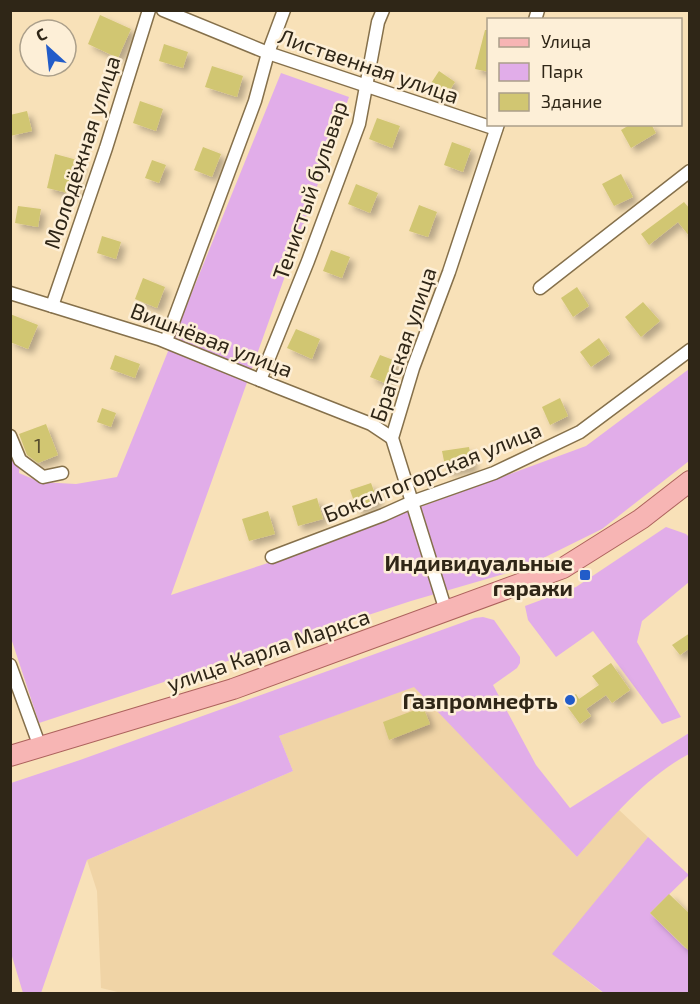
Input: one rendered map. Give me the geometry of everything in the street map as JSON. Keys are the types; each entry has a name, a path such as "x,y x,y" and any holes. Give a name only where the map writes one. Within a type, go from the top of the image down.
{"main road":[{"name":"улица Карла Маркса","path":"10,756 233,689 563,568 642,519 690,481"}],"street":[{"name":"Молодёжная улица","path":"52,306 106,148 149,10"},
{"name":"Лиственная улица","path":"163,10 268,53 487,124"},
{"path":"166,341 255,101 268,53 284,10"},
{"name":"Тенистый бульвар","path":"260,380 308,261 358,124 378,22 383,10"},
{"name":"Братская улица","path":"446,611 392,438 413,368 449,272 497,127"},
{"path":"540,288 690,171"},
{"name":"Вишнёвая улица","path":"10,293 166,341 371,423 392,438"},
{"name":"Бокситогорская улица","path":"272,556 494,473 580,432 690,350"},
{"path":"10,436 20,460 43,477 62,473"},
{"path":"10,665 40,747"}],"shaded area":[{"path":"414,686 577,857 618,809 648,837 553,954 604,994 126,994 101,988 97,891 87,860 293,771 279,736"}],"green space":[{"path":"281,73 349,97 171,595 268,563 586,446 689,369 689,461 602,529 521,569 411,601 39,723 11,638 10,436 20,460 19,473 40,482 76,484 117,477"},
{"path":"666,527 689,537 689,582 642,621 637,642 681,717 662,724 593,631 556,657 528,620 525,606 576,587"},
{"path":"483,617 494,620 520,657 517,668 493,685 536,765 570,808 689,733 689,754 643,787 615,814 577,857 414,687 279,736 293,771 87,860 41,993 23,993 11,953 11,783"},
{"path":"648,837 689,875 650,913 685,948 689,949 689,993 604,993 552,954"}],"building":[{"path":"100,15 131,29 118,58 88,44"},
{"path":"485,30 487,30 487,72 475,69"},
{"path":"164,44 188,52 183,68 159,61"},
{"path":"212,66 243,76 237,97 205,87"},
{"path":"439,71 455,82 442,102 426,91"},
{"path":"140,101 163,109 156,131 133,123"},
{"path":"27,111 32,131 10,136 10,115"},
{"path":"377,118 400,126 392,148 369,139"},
{"path":"628,126 652,126 656,133 631,148 621,130"},
{"path":"452,142 471,149 463,172 444,165"},
{"path":"203,147 221,154 212,177 194,170"},
{"path":"55,154 81,161 72,194 47,188"},
{"path":"152,160 166,165 159,183 145,178"},
{"path":"621,174 633,197 614,206 602,184"},
{"path":"356,184 378,193 370,213 348,204"},
{"path":"684,202 690,209 690,237 678,222 649,245 641,234"},
{"path":"419,205 437,212 428,237 409,231"},
{"path":"18,206 41,209 38,227 15,223"},
{"path":"102,236 121,242 116,259 97,253"},
{"path":"331,250 350,257 342,278 323,271"},
{"path":"143,278 165,287 157,308 135,299"},
{"path":"577,287 589,306 573,317 561,298"},
{"path":"643,302 660,321 641,337 625,317"},
{"path":"10,314 38,325 28,349 10,342"},
{"path":"296,329 320,339 312,359 287,348"},
{"path":"599,338 610,354 591,367 580,352"},
{"path":"115,355 140,364 135,378 110,369"},
{"path":"380,355 396,361 387,384 370,377"},
{"path":"560,398 568,416 550,425 542,407"},
{"path":"102,408 116,413 111,427 97,422"},
{"path":"46,424 58,455 38,463 27,455 19,434"},
{"path":"469,447 473,467 446,471 442,451"},
{"path":"371,483 378,502 357,510 350,490"},
{"path":"317,498 323,519 298,526 292,506"},
{"path":"268,511 275,534 249,541 242,519"},
{"path":"690,633 690,648 680,655 672,645"},
{"path":"611,663 630,690 612,703 606,695 586,709 591,716 580,724 564,702 576,694 579,699 599,685 592,676"},
{"path":"423,707 430,724 389,740 383,722"},
{"path":"669,894 690,914 690,952 650,913"}],"place":[{"name":"Индивидуальные гаражи","path":"585,575"},
{"name":"Газпромнефть","path":"570,700"}]}
